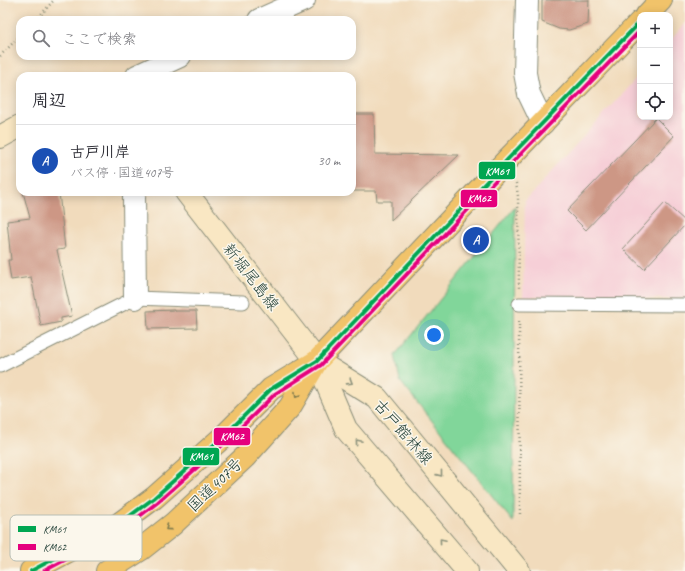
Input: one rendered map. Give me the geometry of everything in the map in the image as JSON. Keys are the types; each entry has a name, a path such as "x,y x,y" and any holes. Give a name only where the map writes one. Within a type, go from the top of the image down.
{"highway":[{"path":"650,12 661,0"},
{"name":"国道407号","path":"142,548 174,524 245,457 290,407 317,361 637,25"},
{"name":"国道407号","path":"131,515 154,498 224,436 271,389 317,361"},
{"name":"国道407号","path":"32,571 51,561"},
{"name":"国道407号","path":"107,571 123,561"}],"main road":[{"path":"0,137 16,128"},
{"name":"新堀尾島線","path":"189,196 317,361"},
{"path":"317,361 346,429 467,571"},
{"name":"古戸館林線","path":"317,361 377,398 519,571"}],"street":[{"path":"268,16 304,0"},
{"path":"527,0 525,73 529,94 543,123"},
{"path":"146,72 171,60"},
{"path":"134,196 135,298"}],"lane":[{"path":"0,366 135,298 243,302"},
{"path":"519,304 685,305"}],"path":[{"path":"40,16 54,0"},
{"path":"0,56 16,40"},
{"path":"507,160 515,175 518,196 520,514"}],"shaded area":[{"path":"685,24 685,299 523,297 525,201 637,77 637,120 673,120 673,38"}],"green space":[{"path":"515,207 513,522 400,381 395,355"}],"building":[{"path":"542,0 589,0 588,24 569,30 559,29 542,22"},
{"path":"356,114 374,114 375,154 459,155 391,220 391,201 377,201 376,191 356,191"},
{"path":"654,120 658,120 674,136 586,230 567,211"},
{"path":"24,196 59,196 65,249 57,250 72,316 61,318 61,322 41,326 31,277 11,280 8,260 11,260 7,221 30,218"},
{"path":"665,203 685,221 685,225 644,269 623,249"},
{"path":"147,311 196,311 197,328 148,329"}],"transit line":[{"name":"KM61","path":"131,515 154,498 224,436 271,389 317,361 637,25"},
{"name":"KM62","path":"141,515 228,440 275,394 321,365 511,164 637,34"},
{"name":"KM61","path":"31,571 50,561"},
{"name":"KM62","path":"44,571 63,561"}],"place":[{"name":"古戸川岸","path":"476,240"}]}
